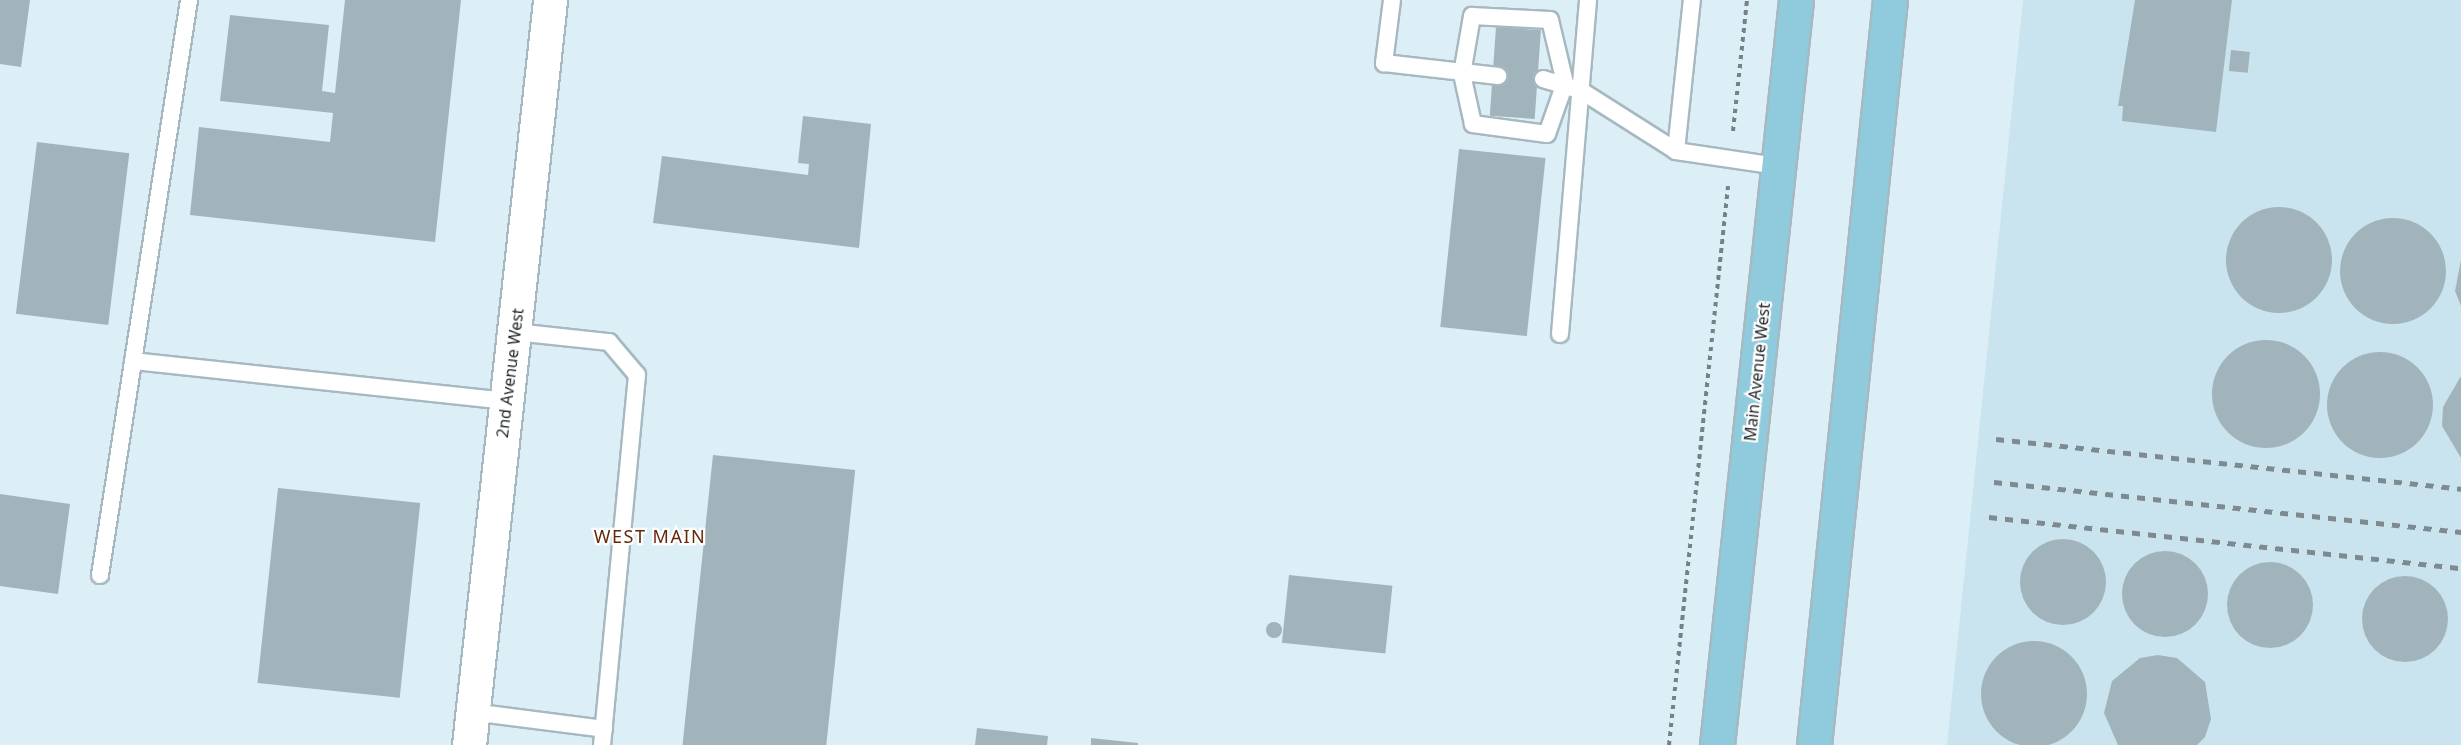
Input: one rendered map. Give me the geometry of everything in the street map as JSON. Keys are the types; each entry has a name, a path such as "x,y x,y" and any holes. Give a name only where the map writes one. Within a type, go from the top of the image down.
{"main road":[{"name":"Main Avenue West","path":"1717,745 1796,0"},
{"path":"1814,745 1890,0"}],"street":[{"name":"2nd Avenue West","path":"469,745 550,0"}],"lane":[{"path":"100,575 189,0"},
{"path":"1392,0 1384,63 1462,74 1498,76"},
{"path":"1560,334 1572,87 1588,0"},
{"path":"1676,151 1692,0"},
{"path":"1472,16 1550,20 1572,87 1547,134 1473,124 1462,74 1472,16"},
{"path":"1543,79 1572,87 1676,151 1778,166"},
{"path":"472,712 603,737 638,375 609,342 515,332"},
{"path":"133,361 506,401"}],"path":[{"path":"1669,745 1747,0"}],"shaded area":[{"path":"2023,0 2461,0 2461,745 1947,745"}],"building":[{"path":"0,0 30,0 21,67 0,64"},
{"path":"345,0 461,0 435,242 190,215 199,127 330,142 333,113 220,101 230,15 329,25 322,91 335,93"},
{"path":"2135,0 2232,0 2216,132 2122,121 2123,106 2118,106"},
{"path":"1496,27 1541,30 1535,119 1490,116"},
{"path":"2231,50 2250,52 2248,73 2229,71"},
{"path":"803,116 871,124 859,248 653,223 662,156 808,175 809,164 798,163"},
{"path":"37,142 129,153 108,325 16,314"},
{"path":"1459,149 1546,158 1527,336 1440,327"},
{"path":"2279,207 2299,211 2317,222 2328,240 2332,260 2328,280 2317,298 2299,309 2279,313 2259,309 2241,298 2230,280 2226,260 2230,240 2241,222 2259,211"},
{"path":"2393,218 2413,222 2431,233 2442,251 2446,271 2442,291 2431,309 2413,320 2393,324 2373,320 2355,309 2344,291 2340,271 2344,251 2355,233 2373,222"},
{"path":"2461,260 2461,306 2455,291"},
{"path":"2266,340 2276,341 2296,349 2304,356 2311,364 2319,384 2319,404 2311,424 2304,432 2296,439 2276,447 2266,448 2256,447 2236,439 2228,432 2221,424 2213,404 2212,394 2213,384 2221,364 2228,356 2236,349 2256,341"},
{"path":"2380,352 2400,356 2418,367 2429,385 2433,405 2429,425 2418,443 2400,454 2380,458 2360,454 2342,443 2331,425 2327,405 2331,385 2342,367 2360,356"},
{"path":"2461,376 2461,458 2442,426 2443,407"},
{"path":"713,455 855,470 826,745 683,745"},
{"path":"278,488 420,503 400,698 258,683"},
{"path":"0,494 70,504 58,594 0,586"},
{"path":"2055,539 2071,539 2094,551 2103,565 2106,582 2103,599 2094,613 2071,625 2055,625 2039,618 2027,606 2020,590 2020,574 2027,558 2039,546"},
{"path":"2157,551 2173,551 2196,563 2205,577 2208,594 2205,611 2196,625 2173,637 2157,637 2141,630 2129,618 2122,602 2122,586 2129,570 2141,558"},
{"path":"2262,562 2278,562 2301,574 2310,588 2313,605 2310,622 2301,636 2278,648 2262,648 2246,641 2234,629 2227,613 2227,597 2234,581 2246,569"},
{"path":"1289,575 1392,586 1385,653 1282,643"},
{"path":"2397,576 2413,576 2436,588 2445,602 2448,619 2445,636 2436,650 2413,662 2397,662 2381,655 2369,643 2362,627 2362,611 2369,595 2381,583"},
{"path":"1274,622 1280,624 1282,630 1280,636 1274,638 1268,636 1266,630 1268,624"},
{"path":"2034,641 2054,645 2072,656 2083,674 2087,694 2083,714 2072,732 2054,743 2034,747 2014,743 1996,732 1985,714 1981,694 1985,674 1996,656 2014,645"},
{"path":"2158,655 2177,658 2205,682 2211,719 2205,737 2197,745 2118,745 2104,713 2112,681 2140,658"},
{"path":"977,728 1048,736 1047,745 975,745"},
{"path":"1091,738 1138,743 1138,745 1091,745"}],"railway":[{"path":"1996,439 2461,489"},
{"path":"1994,482 2461,532"},
{"path":"1989,517 2461,568"}],"district":[{"name":"WEST MAIN","path":"650,536"}]}
